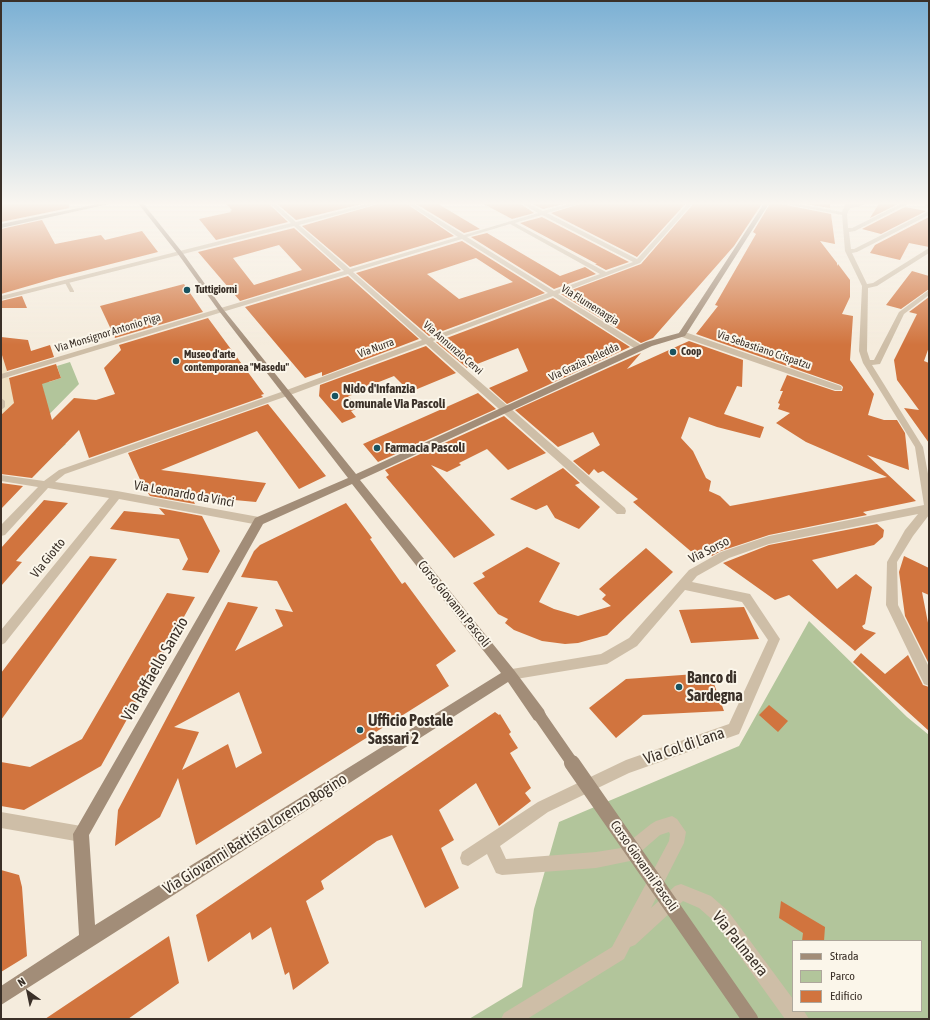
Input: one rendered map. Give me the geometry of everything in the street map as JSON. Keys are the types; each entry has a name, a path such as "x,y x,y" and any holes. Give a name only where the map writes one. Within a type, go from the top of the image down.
{"street":[{"name":"Corso Giovanni Pascoli","path":"177,250 221,310 510,674 750,1019"},
{"path":"1,298 193,250"},
{"name":"Via Annunzio Cervi","path":"325,250 621,511"},
{"name":"Via Monsignor Antonio Piga","path":"1,378 423,250"},
{"name":"Via Flumenargia","path":"481,250 640,348"},
{"path":"560,250 605,274"},
{"path":"614,250 638,262"},
{"name":"Via Nurra","path":"1,532 47,484 62,472 288,393 638,262 649,250"},
{"path":"682,334 736,250"},
{"path":"858,250 848,251 865,286 863,351 867,364 919,447 929,508 909,533 892,562 892,605 929,680"},
{"path":"865,286 875,285 929,250"},
{"path":"867,364 876,362 902,313 929,292"},
{"name":"Via Grazia Deledda","path":"354,479 640,348 682,334"},
{"name":"Via Sebastiano Crispatzu","path":"682,334 838,388"},
{"path":"1,402 1,407"},
{"name":"Via Leonardo da Vinci","path":"1,478 117,495 259,521"},
{"path":"259,521 354,479"},
{"name":"Via Giotto","path":"1,639 117,495"},
{"name":"Via Sorso","path":"510,674 603,660 632,642 693,573 725,555 769,540 929,508"},
{"name":"Via Raffaello Sanzio","path":"81,834 259,521"},
{"name":"Via Col di Lana","path":"468,858 543,807 626,766 734,729 774,639 746,598 683,585"},
{"name":"Via Giovanni Battista Lorenzo Bogino","path":"1,996 88,939 510,674"},
{"path":"1,820 81,834 88,939"},
{"path":"490,843 502,867 596,860 624,855 656,829 672,824 678,832 676,843 618,953 510,1019"},
{"name":"Via Palmaera","path":"618,953 640,928 681,892 705,902 722,917 792,1013 800,1019"}],"lane":[{"path":"66,281 72,291"}],"green space":[{"path":"70,362 79,384 25,439 66,444 54,455 1,448 1,441 45,397 41,382 47,380 49,382 61,378 57,366"},
{"path":"809,621 907,717 929,735 929,1019 469,1019 522,987 534,909 559,822 739,746"}],"shaded area":[{"path":"1,352 15,403 1,415"}],"building":[{"path":"1,250 156,250 158,252 56,278 1,294"},
{"path":"208,250 263,250 233,258 254,285 302,270 283,250 318,250 341,270 240,301 198,252"},
{"path":"330,250 408,250 350,267"},
{"path":"434,250 476,250 545,293 429,336 356,273","holes":["476,258 513,282 459,299 427,274"]},
{"path":"491,250 515,250 560,276 585,267 596,274 554,289"},
{"path":"570,250 605,250 629,262 606,270 595,264 597,264"},
{"path":"623,250 644,250 637,257"},
{"path":"654,250 731,250 653,338 641,343 561,294 641,264"},
{"path":"747,250 827,250 837,263 837,266 838,264 850,280 850,297 842,314 853,316 850,360 874,394 868,415 884,420 897,420 905,433 909,470 867,455 916,501 863,512 867,515 769,535 721,551 712,556 704,550 694,554 633,502 638,499 603,471 598,473 594,469 589,475 573,461 600,445 593,432 558,447 515,410 641,353 627,369 689,341 743,360 742,387 737,386 724,414 764,427 760,438 717,427 689,417 681,438 693,451 706,478 711,481 709,491 720,496 730,506 887,477 806,442 776,423 790,413 778,409 780,404 778,403 783,391 780,391 787,375 835,391 842,391 843,387 841,385 696,334 718,306 715,305"},
{"path":"872,250 906,250 900,260 870,253"},
{"path":"912,271 929,276 929,289 901,309 886,305"},
{"path":"348,276 419,339 322,376 322,372 305,378 245,307"},
{"path":"184,284 203,312 115,338 100,306"},
{"path":"22,296 27,308 1,308 1,301"},
{"path":"929,297 929,347 924,361 929,363 929,443 904,408 919,410 897,380 894,360 917,314 909,312"},
{"path":"553,298 630,347 507,404 489,388 528,371 518,348 467,368 436,342"},
{"path":"208,318 264,394 261,395 263,397 89,458 79,430 32,478 1,474 1,415 14,403 9,378 56,364 61,378 42,384 52,420 74,398 96,400 115,394 104,368 121,350 119,345"},
{"path":"1,337 28,340 31,351 50,345 54,357 7,371 1,352"},
{"path":"426,346 456,373 410,392 394,376 351,393 352,395 348,396 359,408 351,411 356,417 342,423 319,396 320,385"},
{"path":"478,393 496,409 378,462 363,444"},
{"path":"268,404 326,476 299,489 257,431 161,470 266,483 256,502 191,496 195,504 150,496 143,486 128,453"},
{"path":"504,416 546,453 508,470 487,449 459,463 461,465 447,472 431,465 495,535 454,558 386,477 389,475 385,470"},
{"path":"563,468 580,483 575,485 600,507 579,529 555,518 547,505 536,510 510,499"},
{"path":"1,483 23,486 1,509"},
{"path":"44,500 68,503 16,561 22,562 1,586 1,548"},
{"path":"346,503 372,538 370,539 402,584 405,582 456,651 436,665 449,686 196,845 178,778 160,817 115,846 118,810 228,602 258,607 235,651 283,626 275,609 293,612 277,581 241,577 254,551 260,545","holes":["239,692 262,753 236,768 228,744 182,770 199,732 174,727"]},
{"path":"159,508 202,516 220,551 208,573 182,570 188,559 179,539 110,529 124,511 165,515"},
{"path":"877,524 884,530 883,537 874,545 812,560 837,589 856,574 872,587 865,624 862,626 864,629 876,633 855,651 789,595 775,600 723,563 769,545"},
{"path":"527,547 560,563 539,602 554,609 578,616 611,606 602,599 606,595 599,589 646,548 673,572 607,635 578,643 565,644 542,641 514,630 505,623 508,619 498,614 473,583 485,577 482,573"},
{"path":"90,556 117,559 1,720 1,673"},
{"path":"904,556 929,568 929,595 922,592 929,628 929,664 905,616 899,572"},
{"path":"167,593 195,597 101,766 24,810 1,806 1,762 30,767 82,739"},
{"path":"744,607 759,639 691,643 679,610"},
{"path":"861,653 885,674 908,655 923,685 929,687 929,731 853,662"},
{"path":"710,673 724,711 643,715 616,738 589,708 626,679"},
{"path":"769,705 788,721 778,732 759,715"},
{"path":"495,712 499,715 500,714 511,732 509,734 518,748 510,753 531,788 525,793 531,801 499,826 476,783 439,810 454,840 441,848 459,888 425,908 392,835 377,841 321,881 324,889 306,901 329,963 293,990 289,972 285,975 271,927 252,940 250,932 208,962 196,915"},
{"path":"1,870 19,875 22,887 27,956 1,972"},
{"path":"781,901 825,927 824,940 802,940 803,933 779,918"},
{"path":"169,936 179,983 128,1019 45,1019"}],"place":[{"name":"Tuttigiorni","path":"187,290"},
{"name":"Coop","path":"673,352"},
{"name":"Museo d'arte contemporanea \"Masedu\"","path":"176,361"},
{"name":"Nido d'Infanzia Comunale Via Pascoli","path":"335,396"},
{"name":"Farmacia Pascoli","path":"377,448"},
{"name":"Banco di Sardegna","path":"679,687"},
{"name":"Ufficio Postale Sassari 2","path":"360,730"}]}
